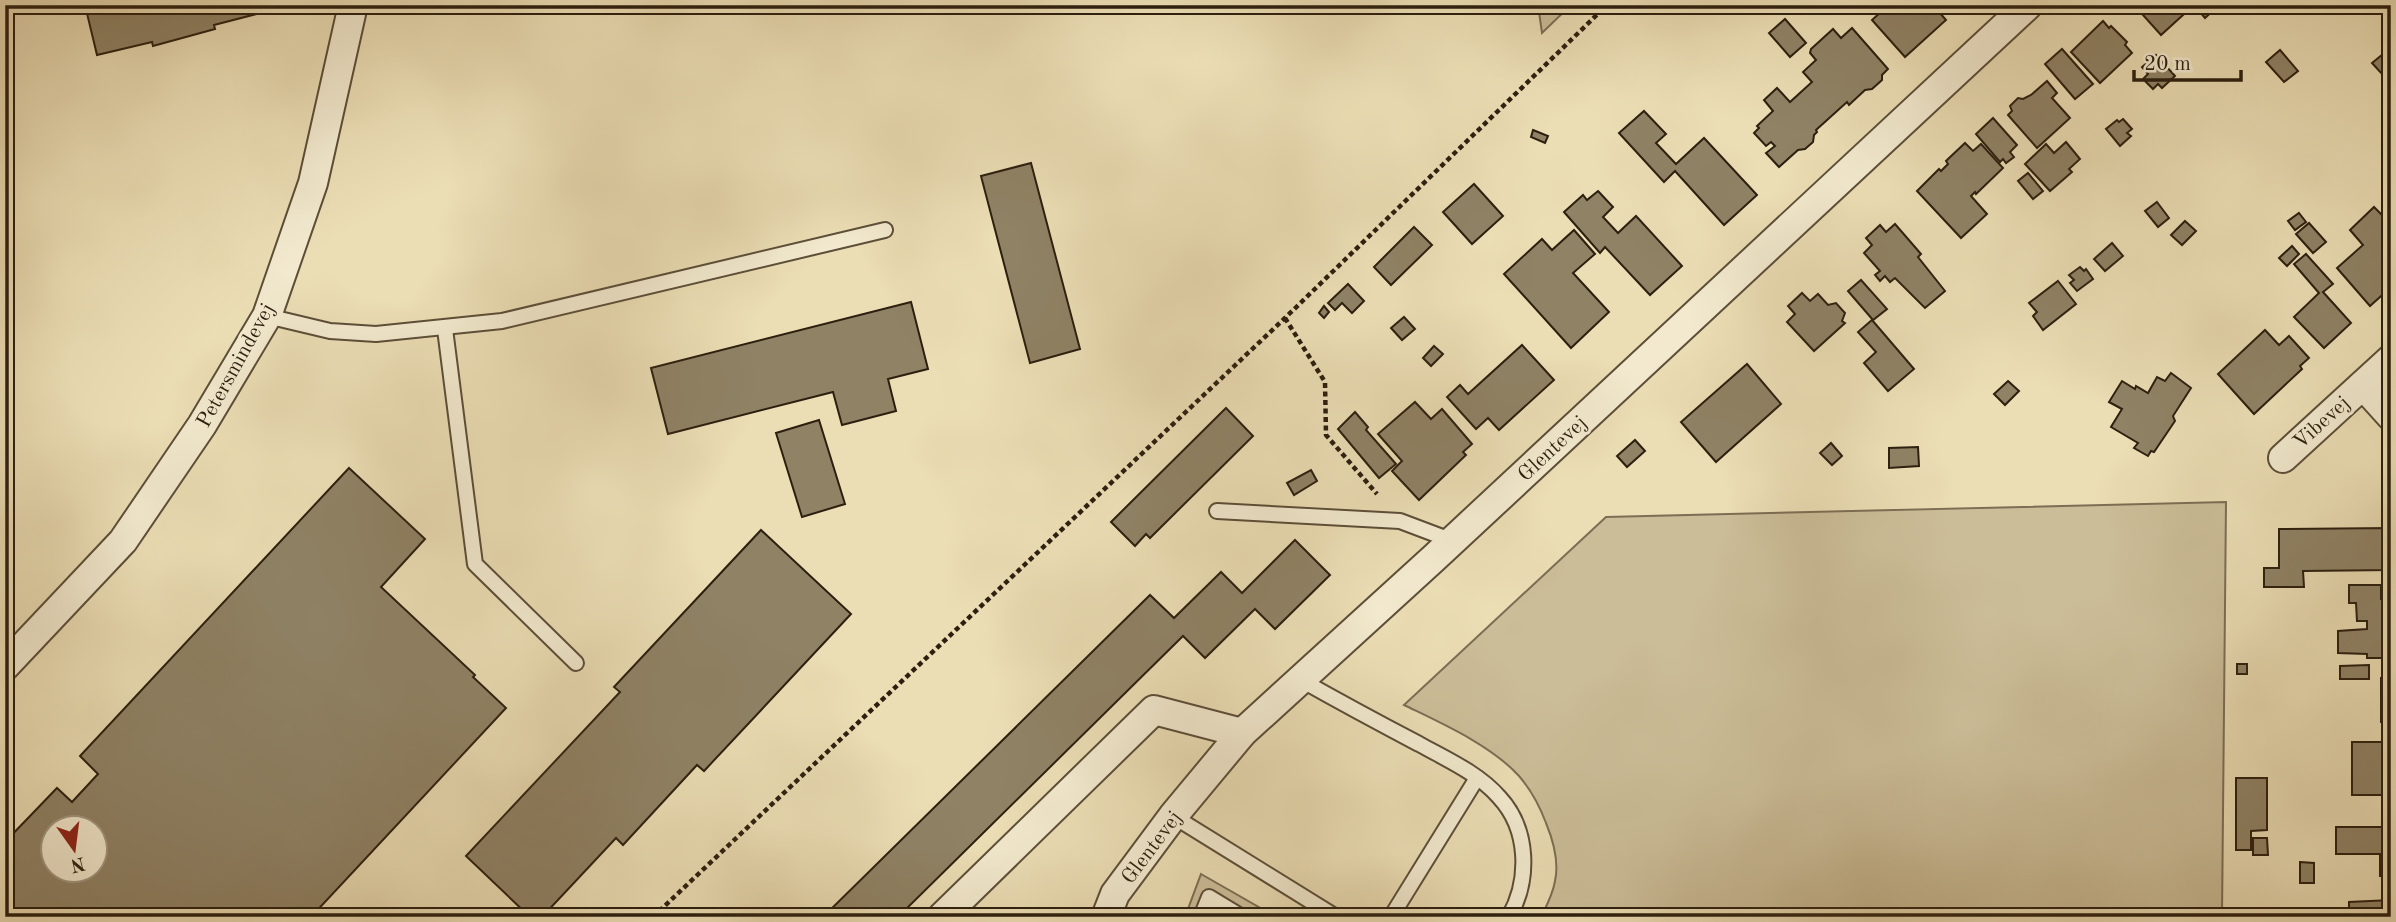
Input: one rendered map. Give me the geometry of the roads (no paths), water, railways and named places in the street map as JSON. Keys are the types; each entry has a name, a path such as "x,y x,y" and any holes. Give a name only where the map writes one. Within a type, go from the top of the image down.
{"street":[{"name":"Petersmindevej","path":"5,666 123,541 202,425 267,316 313,183 353,5"},
{"name":"Glentevej","path":"1106,917 1115,894 1173,816 1242,733 1453,541 2028,5"},
{"name":"Vibevej","path":"2283,458 2391,359"},
{"path":"2363,385 2391,415"},
{"path":"942,917 1154,710 1242,733"}],"lane":[{"path":"267,316 330,331 376,334 502,321 885,230"},
{"path":"444,329 475,564 576,663"},
{"path":"1217,511 1400,521 1453,541"},
{"path":"1301,680 1477,778 1500,797 1523,844 1521,890 1509,917"},
{"path":"1391,917 1477,778"},
{"path":"1173,816 1336,917"},
{"path":"1201,917 1209,897 1242,917"}]}
